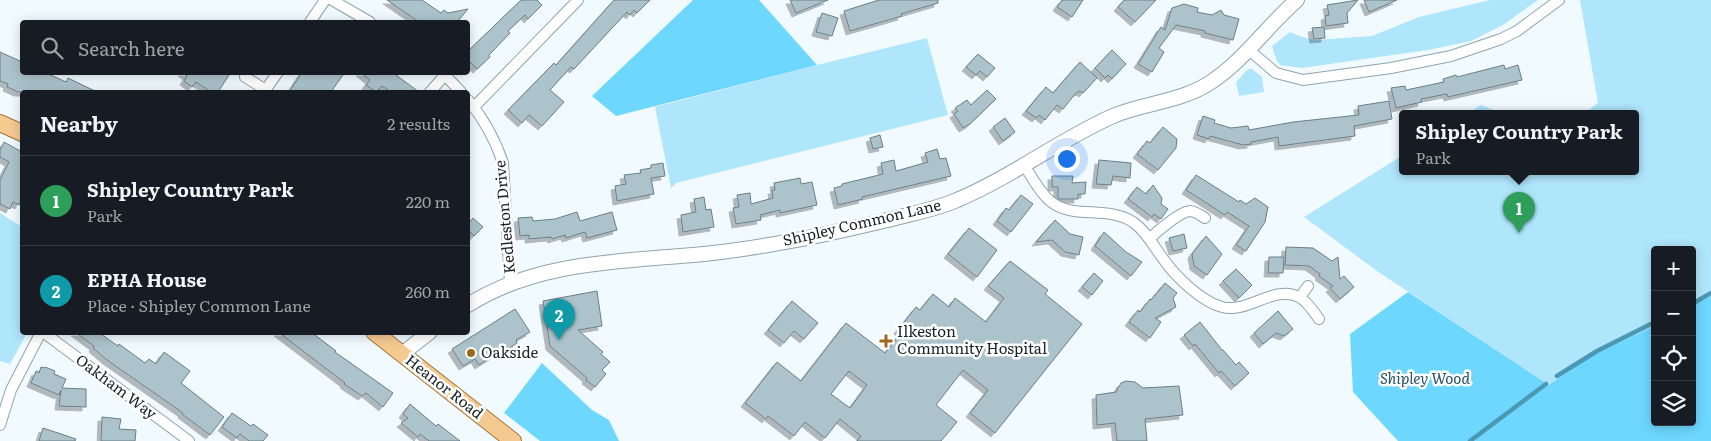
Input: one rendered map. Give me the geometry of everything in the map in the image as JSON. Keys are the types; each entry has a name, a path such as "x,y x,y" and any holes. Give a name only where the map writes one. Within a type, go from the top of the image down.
{"main road":[{"path":"0,123 20,131"},
{"name":"Heanor Road","path":"378,335 513,441"}],"street":[{"path":"311,20 325,0"},
{"path":"332,0 367,20"},
{"path":"471,104 578,0"},
{"name":"Shipley Common Lane","path":"470,304 485,294 510,283 561,268 595,263 707,254 784,242 843,231 956,200 1116,115 1174,99 1206,85 1224,73 1249,50 1297,0"},
{"path":"1249,50 1276,73 1303,80 1382,70 1451,56 1501,39 1517,31 1559,0"},
{"path":"266,90 276,75"},
{"path":"431,90 442,75"},
{"path":"444,75 459,90"},
{"path":"245,77 264,90"},
{"name":"Kedleston Drive","path":"471,104 494,137 503,163 510,283"},
{"path":"1024,165 1046,197 1055,205 1068,210 1118,215 1135,224 1150,238 1174,273 1210,302 1220,307 1228,308 1242,306 1280,294 1294,295 1300,297 1319,320"},
{"path":"1150,238 1186,212 1195,212 1205,218"},
{"path":"1300,297 1308,286"},
{"path":"0,425 11,390 40,335"},
{"name":"Oakham Way","path":"46,335 189,441"},
{"path":"402,354 426,335"}],"shaded area":[{"path":"1490,0 1538,0 1503,25 1471,41 1428,50 1302,68 1280,65 1272,46 1290,32 1315,40 1372,36 1419,17"},
{"path":"1580,0 1711,0 1711,441 1491,441 1549,385 1377,271 1304,217 1399,158 1399,175 1639,175 1639,110 1589,110 1598,103"},
{"path":"927,38 948,115 676,183 671,188 655,107"},
{"path":"1248,69 1252,69 1262,77 1264,92 1239,96 1236,82"},
{"path":"1481,105 1494,110 1473,110"},
{"path":"0,213 20,226 20,335 26,335 10,364 0,361"}],"green space":[{"path":"693,0 759,0 817,65 616,116 592,96"},
{"name":"Shipley Wood","path":"1408,292 1549,385 1595,354 1651,328 1651,426 1696,426 1696,304 1711,296 1711,441 1398,441 1353,392 1350,334"},
{"path":"542,363 592,410 609,420 619,441 540,441 504,413"}],"building":[{"path":"387,0 422,0 441,13 444,10 448,13 468,9 459,20 416,20"},
{"path":"521,0 537,0 542,5 528,19 525,15 508,31 510,33 477,69 470,62 470,49"},
{"path":"614,0 650,0 637,13 634,10 630,15 627,12 574,69 571,67 550,90 564,102 542,126 529,115 522,123 508,110 554,63 556,65"},
{"path":"790,0 828,0 796,13"},
{"path":"879,0 938,0 938,3 850,31 844,11"},
{"path":"1062,0 1083,0 1072,17 1057,7"},
{"path":"1124,0 1156,0 1135,22 1118,7"},
{"path":"1358,0 1347,13 1348,23 1326,26 1325,16 1329,15 1327,5"},
{"path":"1364,0 1397,0 1369,12"},
{"path":"1184,4 1198,8 1197,12 1212,15 1221,10 1224,15 1239,19 1233,40 1205,33 1205,31 1176,25 1159,48 1164,52 1152,72 1138,64 1161,27 1165,30 1172,8"},
{"path":"822,13 838,18 832,36 816,32"},
{"path":"1324,27 1325,38 1314,39 1312,28"},
{"path":"1112,50 1126,64 1112,79 1108,75 1105,78 1095,68"},
{"path":"0,52 20,61 20,75 51,75 66,82 68,78 93,90 20,90 18,92 7,87 8,84 0,81"},
{"path":"978,54 995,68 987,77 980,71 976,75 966,67"},
{"path":"1080,62 1097,78 1083,93 1080,91 1076,93 1063,109 1057,105 1045,120 1039,115 1036,118 1026,111 1046,87 1053,93"},
{"path":"1504,65 1505,69 1518,65 1522,80 1448,97 1447,94 1421,99 1422,102 1396,108 1391,88 1405,86 1406,90 1444,82 1443,79 1456,75 1457,77"},
{"path":"186,75 229,75 219,90 208,90 196,82 192,87 184,81"},
{"path":"300,75 343,75 332,90 290,90"},
{"path":"364,75 396,75 416,90 388,90 382,86 378,90 373,90 366,85 370,80"},
{"path":"987,90 996,99 970,124 963,128 954,114 958,111 955,108 967,100 971,105"},
{"path":"1389,101 1392,119 1354,126 1355,136 1279,146 1278,137 1243,145 1210,136 1209,139 1197,135 1203,116 1215,120 1214,123 1231,128 1248,126 1249,130 1293,122 1359,115 1358,106"},
{"path":"1005,118 1015,132 1003,141 993,127"},
{"path":"1163,127 1177,139 1176,148 1158,170 1137,154 1147,141 1150,143"},
{"path":"880,135 883,147 873,149 870,138"},
{"path":"4,142 20,151 20,203 19,205 13,202 10,209 0,204 0,180 9,162 0,157 0,150"},
{"path":"937,149 940,159 946,158 951,176 862,197 863,199 838,205 834,188 842,186 842,184 883,174 881,163 894,160 896,171 928,162 925,153"},
{"path":"1099,160 1131,163 1130,178 1113,176 1111,185 1096,184"},
{"path":"663,163 665,176 651,178 654,194 617,201 615,186 626,184 624,175 641,173 640,170 651,168 651,165"},
{"path":"1196,175 1239,202 1240,200 1246,204 1255,198 1268,207 1265,222 1246,251 1236,245 1249,226 1227,212 1225,215 1186,190"},
{"path":"1052,176 1073,176 1072,183 1086,182 1085,194 1078,194 1078,199 1059,199 1058,187 1052,187"},
{"path":"800,178 801,184 812,182 817,205 780,213 780,210 760,215 761,220 736,224 733,208 739,207 737,195 750,193 751,204 773,198 772,190 775,190 774,183"},
{"path":"1153,185 1162,198 1161,204 1168,209 1161,219 1154,214 1152,217 1128,199 1137,187 1146,194"},
{"path":"1021,195 1033,204 1011,232 997,221 1006,208 1009,210"},
{"path":"704,197 706,210 711,209 714,227 683,232 681,215 696,212 694,199"},
{"path":"577,212 580,221 612,212 617,230 587,238 585,232 566,238 565,235 552,239 551,237 529,239 529,235 520,236 518,218 532,217 533,221 555,219"},
{"path":"473,218 483,227 474,236 470,232 470,222"},
{"path":"1055,220 1070,234 1083,237 1079,255 1065,252 1052,240 1036,242"},
{"path":"969,228 997,250 977,277 948,254"},
{"path":"1104,232 1126,252 1142,262 1131,276 1095,246"},
{"path":"1184,234 1187,248 1173,251 1169,238"},
{"path":"1206,236 1222,254 1207,275 1194,266 1192,254"},
{"path":"1286,247 1313,248 1332,261 1338,257 1340,279 1344,276 1354,287 1340,299 1330,288 1333,286 1309,266 1285,265"},
{"path":"1269,257 1284,257 1283,273 1268,273"},
{"path":"1010,261 1048,290 1045,294 1082,324 995,433 970,413 988,390 963,370 936,405 957,422 941,441 857,441 861,436 840,419 825,438 805,422 794,436 768,416 766,419 745,403 777,362 801,381 846,323 885,353 901,333 898,330 916,307 920,310 933,294 949,307 955,298 986,322 1004,298 988,286","holes":["849,371 867,385 850,408 831,394"]},
{"path":"1236,269 1252,285 1239,298 1223,281"},
{"path":"1094,273 1103,281 1092,295 1082,287"},
{"path":"1165,283 1177,293 1173,298 1176,307 1155,318 1161,322 1150,338 1129,322 1138,310 1140,312"},
{"path":"597,291 602,326 578,330 603,352 601,354 610,362 602,370 606,374 595,387 550,346 543,301"},
{"path":"792,301 818,323 804,339 794,331 784,343 768,330"},
{"path":"515,309 530,332 516,340 517,343 508,349 507,347 479,365 475,359 463,366 452,349"},
{"path":"1278,311 1293,329 1284,336 1276,333 1263,344 1254,333"},
{"path":"1200,322 1236,365 1239,362 1249,373 1235,386 1221,371 1219,373 1195,344 1193,346 1184,335"},
{"path":"79,335 102,335 118,346 119,344 145,363 149,359 156,364 164,352 190,371 181,383 224,417 210,435 183,413 107,360 93,348 94,346"},
{"path":"282,335 315,335 335,352 393,393 383,407 366,393 362,396"},
{"path":"41,367 55,371 54,374 66,379 62,388 86,389 86,407 59,406 61,390 59,395 31,383 36,371 39,373"},
{"path":"1126,381 1135,382 1143,388 1179,386 1183,415 1145,419 1147,441 1117,441 1115,423 1097,425 1096,395 1116,392 1121,383"},
{"path":"410,404 436,426 438,424 460,441 429,441 420,434 418,437 401,423 408,418 403,414"},
{"path":"232,413 251,426 253,424 268,435 263,441 249,441 240,434 237,438 222,427"},
{"path":"102,417 121,419 119,429 136,430 135,441 101,441"},
{"path":"43,428 76,439 75,441 39,441"}],"waterway":[{"path":"1696,302 1711,293"},
{"path":"1557,376 1597,351 1651,324"},
{"path":"1470,441 1546,384"}],"place":[{"name":"Shipley Country Park","path":"1519,233"},
{"name":"EPHA House","path":"559,340"},
{"name":"Ilkeston Community Hospital","path":"886,341"},
{"name":"Oakside","path":"471,353"}]}
